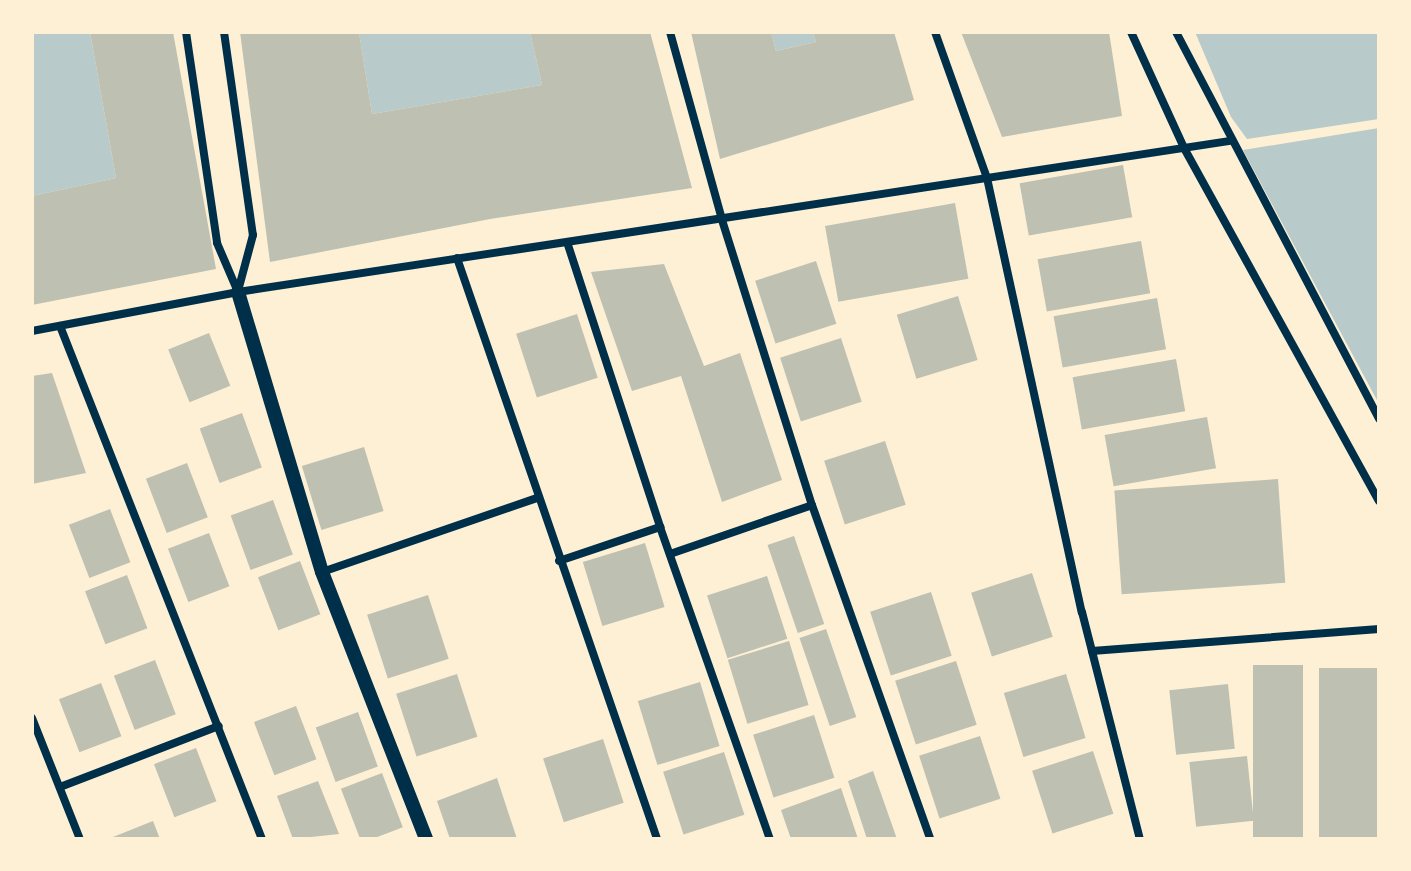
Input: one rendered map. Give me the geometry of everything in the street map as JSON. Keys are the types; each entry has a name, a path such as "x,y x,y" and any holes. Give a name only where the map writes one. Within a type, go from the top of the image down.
{"street":[{"path":"186,32 217,243 238,292 322,572 426,839"},
{"path":"224,32 253,235 238,292"},
{"path":"670,32 722,220 812,505 930,839"},
{"path":"935,32 987,178 1092,651 1140,839"},
{"path":"1131,32 1184,148 1379,501"},
{"path":"1176,32 1229,141 1379,419"},
{"path":"32,331 238,292 457,258 568,245 1229,141"},
{"path":"568,245 660,527 770,839"},
{"path":"457,258 537,498 657,839"},
{"path":"60,326 262,839"},
{"path":"322,572 537,498"},
{"path":"670,554 812,505"},
{"path":"559,561 660,527"},
{"path":"1092,651 1379,629"},
{"path":"32,718 80,839"},
{"path":"60,787 219,726"}],"shaded area":[{"path":"32,32 90,32 116,178 32,196"},
{"path":"359,32 530,32 542,85 372,114"},
{"path":"771,32 813,32 816,42 776,51"},
{"path":"1195,32 1378,32 1379,119 1247,139 1231,117"},
{"path":"1379,128 1379,404 1243,150"}],"building":[{"path":"90,32 173,32 216,269 32,305 32,196 116,178"},
{"path":"240,32 359,32 372,114 542,85 530,32 650,32 692,188 490,219 270,262"},
{"path":"691,32 771,32 776,51 816,42 813,32 894,32 914,100 720,159"},
{"path":"961,32 1109,32 1122,116 1002,137"},
{"path":"1123,165 1132,217 1029,235 1020,183"},
{"path":"955,203 968,279 838,302 825,226"},
{"path":"1141,241 1150,293 1047,311 1038,259"},
{"path":"816,261 836,324 776,344 755,281"},
{"path":"664,264 704,366 740,353 782,480 722,502 681,376 632,391 591,272"},
{"path":"958,296 978,360 916,379 897,315"},
{"path":"1157,298 1166,349 1063,367 1054,316"},
{"path":"577,314 598,378 537,397 516,334"},
{"path":"209,333 230,386 190,402 168,349"},
{"path":"841,338 862,402 801,421 780,358"},
{"path":"1176,359 1185,411 1082,429 1073,377"},
{"path":"52,373 86,473 32,484 32,376"},
{"path":"242,413 262,468 220,483 200,428"},
{"path":"1207,417 1216,468 1114,486 1105,435"},
{"path":"885,441 906,505 845,524 824,461"},
{"path":"364,447 384,511 321,530 302,466"},
{"path":"187,463 208,517 167,533 146,479"},
{"path":"1278,479 1285,583 1122,594 1114,490"},
{"path":"273,500 293,555 251,570 231,515"},
{"path":"110,509 130,562 89,578 69,525"},
{"path":"209,533 229,586 188,602 168,549"},
{"path":"794,536 824,624 798,633 768,545"},
{"path":"645,543 665,607 602,626 583,562"},
{"path":"300,561 320,614 278,630 258,577"},
{"path":"1032,573 1053,637 992,656 971,593"},
{"path":"127,575 147,628 105,644 85,591"},
{"path":"767,576 787,639 727,658 707,595"},
{"path":"931,592 952,656 891,675 870,612"},
{"path":"428,595 449,659 388,678 367,615"},
{"path":"826,629 856,717 830,726 800,638"},
{"path":"789,641 809,705 747,724 728,660"},
{"path":"155,660 176,714 135,730 114,676"},
{"path":"956,661 977,725 916,744 895,681"},
{"path":"1253,665 1303,665 1303,839 1253,839"},
{"path":"1319,668 1379,668 1379,839 1319,839"},
{"path":"457,674 477,737 417,757 396,694"},
{"path":"1066,674 1086,738 1023,757 1004,693"},
{"path":"700,682 720,746 657,765 638,701"},
{"path":"101,683 121,736 79,752 59,699"},
{"path":"1228,684 1235,749 1176,755 1169,690"},
{"path":"296,706 316,759 274,775 254,722"},
{"path":"358,712 378,767 336,782 316,727"},
{"path":"814,715 834,778 774,798 753,735"},
{"path":"980,736 1000,799 940,819 919,756"},
{"path":"603,739 624,803 564,822 543,758"},
{"path":"196,748 216,801 174,817 154,764"},
{"path":"1093,751 1113,814 1053,834 1032,771"},
{"path":"724,752 744,815 684,835 663,772"},
{"path":"1247,756 1254,821 1196,827 1189,762"},
{"path":"873,771 897,839 867,839 848,781"},
{"path":"382,773 403,827 372,839 360,839 341,789"},
{"path":"497,778 517,839 450,839 437,801"},
{"path":"318,781 339,834 293,839 277,796"},
{"path":"841,788 858,839 791,839 781,810"},
{"path":"153,821 160,839 108,839"}]}
